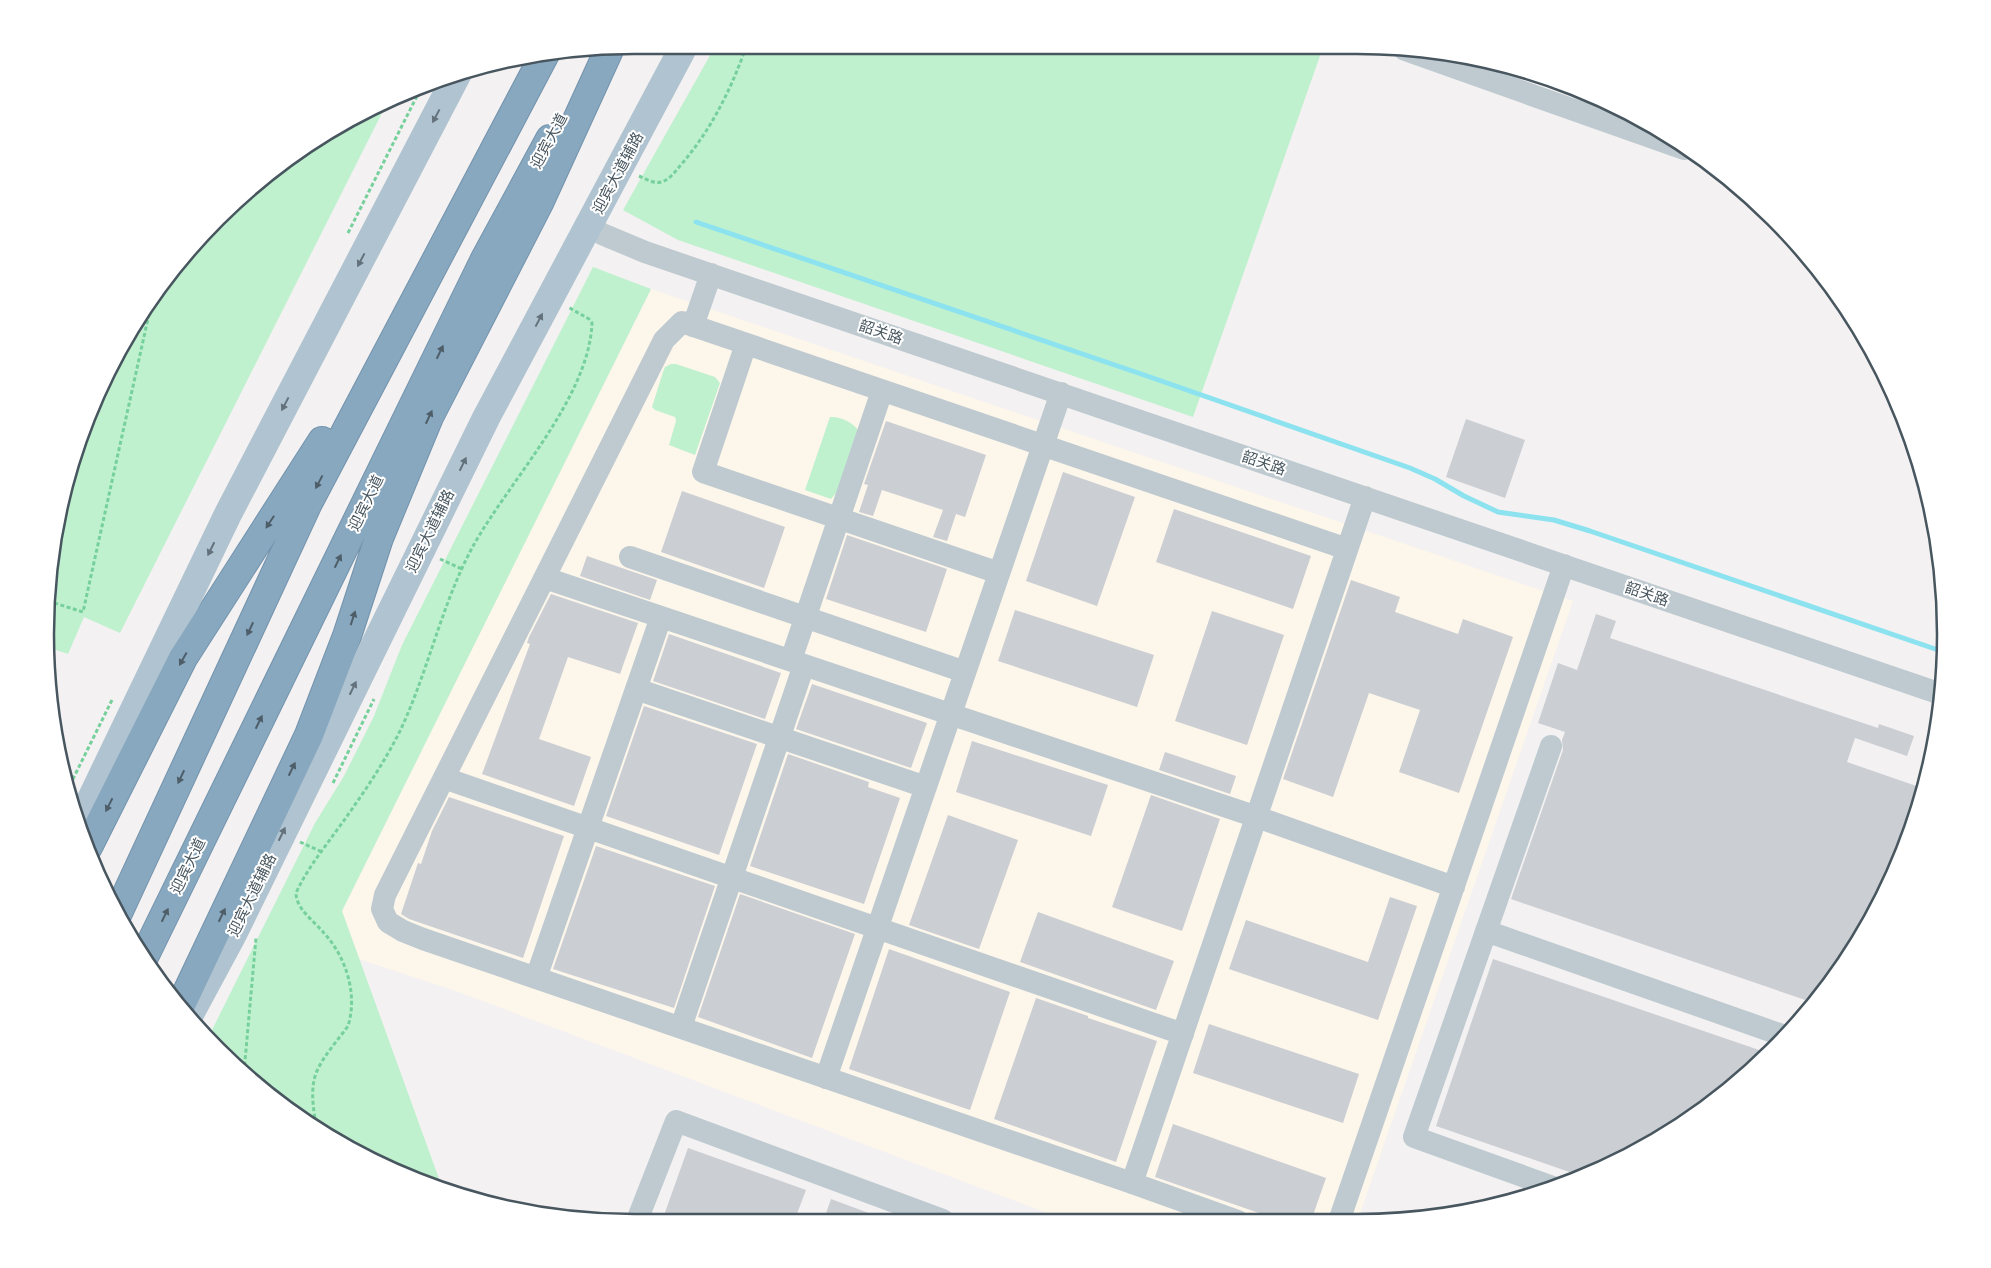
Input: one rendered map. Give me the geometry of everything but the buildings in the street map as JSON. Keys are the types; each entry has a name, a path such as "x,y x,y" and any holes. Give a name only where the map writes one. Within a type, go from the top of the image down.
{"highway":[{"name":"迎宾大道","path":"148,949 484,261 595,55"},
{"path":"184,999 308,735 346,636 379,538 429,417 539,203 607,55"},
{"path":"122,906 308,503 541,62"},
{"path":"92,839 183,658 316,453 436,229 532,63"}],"main road":[{"name":"迎宾大道辅路","path":"192,1010 233,934 486,418 680,54"},
{"path":"83,815 228,514 453,83"}],"street":[{"path":"1429,59 1663,142"},
{"name":"韶关路","path":"590,225 602,234 636,248 1934,692"},
{"path":"693,326 711,274"},
{"path":"1218,1214 403,931 388,922 382,909 385,895 664,340 682,322 1347,549"},
{"path":"746,344 703,472 999,573"},
{"path":"680,1027 780,738 798,663 806,618 882,390"},
{"path":"826,1078 1061,393"},
{"path":"1132,1183 1365,497"},
{"path":"630,557 965,672"},
{"path":"1342,1214 1564,565"},
{"path":"545,578 1257,817 1454,887"},
{"path":"536,978 662,617"},
{"path":"636,689 926,787"},
{"path":"1544,1183 1414,1137 1551,746"},
{"path":"444,778 1183,1034"},
{"path":"1486,931 1777,1033"},
{"path":"640,1214 676,1121 927,1214"}],"path":[{"path":"637,175 651,181 663,182 692,153 709,129 743,54"},
{"path":"315,1118 314,1081 317,1071 348,1026 351,1017 352,994 336,948 299,905 296,893 315,857 362,794 399,732 452,590 462,569 492,513 547,434 565,404 583,365 592,323 589,319 566,306"},
{"path":"55,603 83,612 148,318"},
{"path":"439,558 462,569"},
{"path":"297,841 320,851"},
{"path":"245,1064 256,935"}],"shaded area":[{"path":"651,289 1573,601 1360,1214 1050,1214 456,991 359,959 342,911"}],"green space":[{"path":"711,54 1321,54 1193,417 678,240 623,210"},
{"path":"383,111 120,633 84,617 68,654 54,649 54,634 55,596 65,521 85,447 98,412 131,344 174,281 198,251 251,198 312,152 344,131"},
{"path":"593,267 651,289 342,911 440,1180 412,1170 344,1137 281,1094 251,1070 211,1031 315,823 344,776 374,716 402,645"},
{"path":"671,364 715,377 720,383 695,455 669,445 676,421 675,417 655,410 652,407 665,367"},
{"path":"830,417 846,420 858,430 837,492 831,499 805,490"}],"waterway":[{"path":"696,222 1410,468 1498,512 1554,520 1590,531 1937,649"}]}
